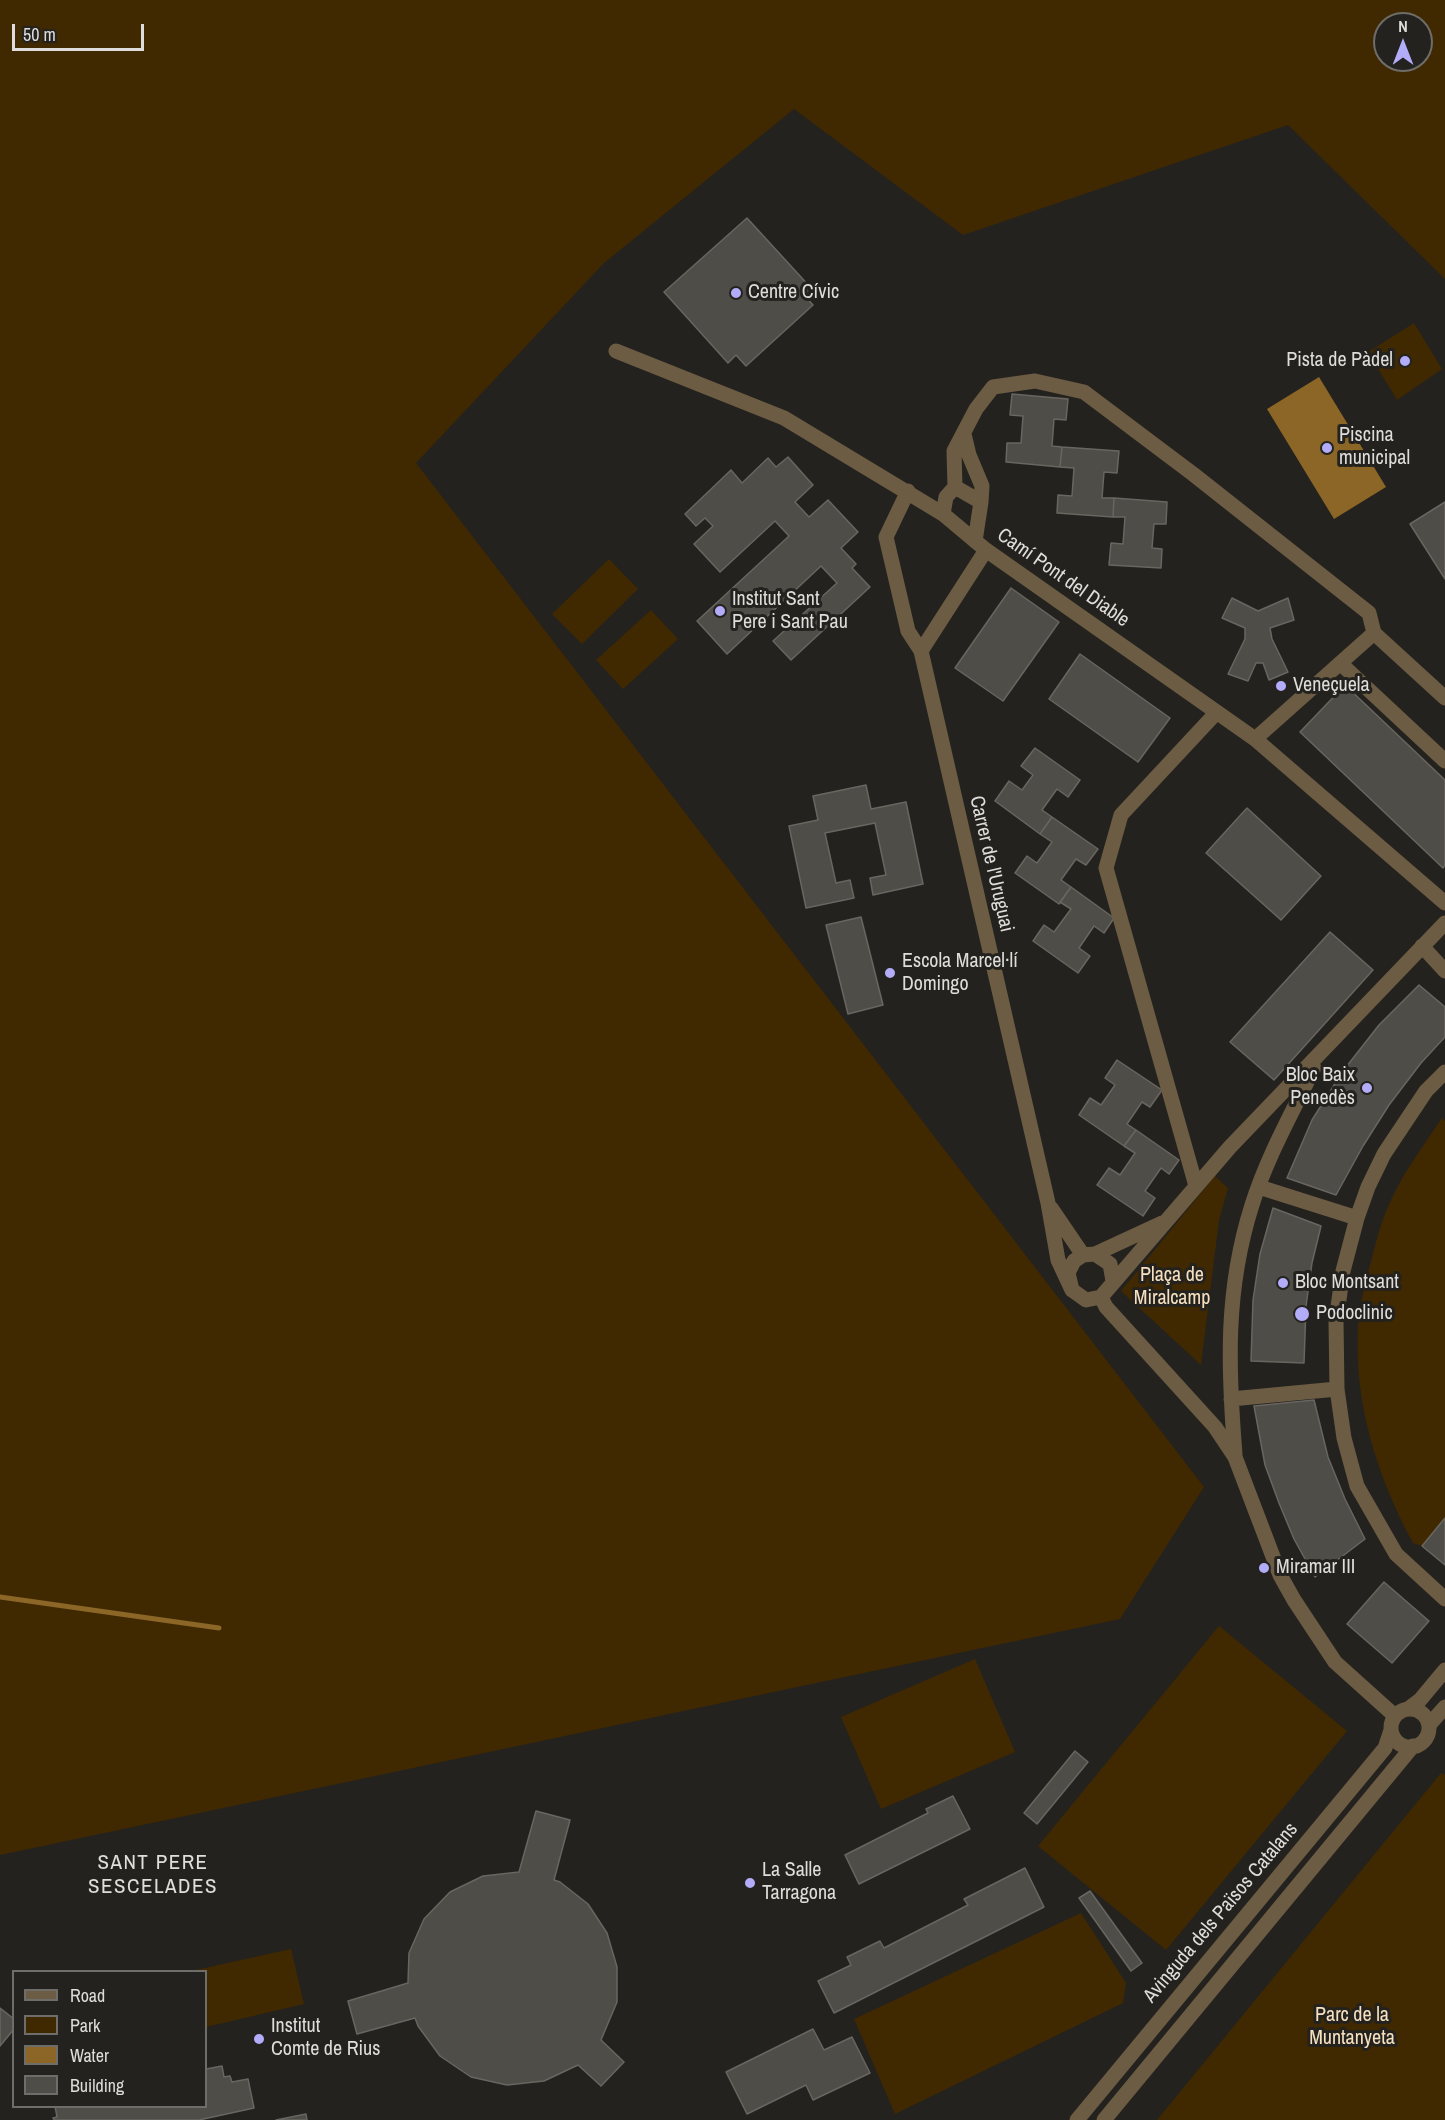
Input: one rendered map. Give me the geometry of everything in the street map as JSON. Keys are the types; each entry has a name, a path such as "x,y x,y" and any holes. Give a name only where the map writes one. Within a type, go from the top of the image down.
{"street":[{"name":"Camí Pont del Diable","path":"616,351 784,418 908,491 942,514 981,546 1255,739 1445,903"},
{"path":"942,514 946,497 955,487 954,451 976,409 993,387 1035,381 1083,392 1193,474 1369,613 1374,633 1445,698"},
{"path":"921,651 981,546 982,486 969,455 964,434"},
{"path":"955,487 981,502"},
{"name":"Carrer de l'Uruguai","path":"908,491 886,537 908,631 921,651 1048,1203"},
{"path":"1255,739 1374,633"},
{"path":"1340,663 1445,761"},
{"path":"1196,1186 1106,868 1120,815 1216,712"},
{"path":"1048,1203 1058,1260 1072,1290 1086,1299 1101,1297 1230,1147 1321,1055 1445,923"},
{"path":"1422,946 1445,971"},
{"path":"1235,1457 1229,1336 1233,1292 1246,1228 1278,1140 1321,1055"},
{"path":"1445,1072 1426,1091 1384,1154 1368,1188 1357,1218 1343,1271 1336,1321 1337,1389 1344,1438 1357,1486 1396,1554 1445,1599"},
{"path":"1259,1187 1357,1218"},
{"path":"1048,1203 1089,1254 1110,1264 1113,1281"},
{"path":"1072,1290 1068,1273 1074,1261 1167,1220"},
{"path":"1101,1297 1106,1307 1215,1427 1235,1457 1280,1575 1335,1662 1398,1718"},
{"path":"1231,1399 1337,1389"},
{"name":"Avinguda dels Països Catalans","path":"1077,2120 1385,1748 1398,1718 1420,1700 1445,1670"},
{"path":"1429,1725 1445,1707"},
{"path":"1414,1709 1424,1714 1429,1725 1424,1742 1407,1746 1396,1741 1398,1718 1414,1709"},
{"name":"Avinguda dels Països Catalans","path":"1104,2120 1413,1746"}],"green space":[{"path":"0,0 1445,0 1445,279 1288,125 963,235 794,109 604,263 416,463 1204,1487 1120,1619 0,1855"},
{"name":"Pista de Pàdel","path":"1414,323 1442,369 1397,400 1368,352"},
{"path":"609,559 638,589 582,644 552,614"},
{"path":"651,610 678,639 623,689 596,660"},
{"path":"1442,1118 1445,1121 1445,1518 1422,1546 1413,1543 1400,1518 1370,1439 1360,1384 1358,1328 1366,1280 1387,1208 1396,1189"},
{"name":"Plaça de Miralcamp","path":"1215,1176 1228,1188 1219,1220 1201,1365 1121,1291"},
{"path":"1219,1626 1347,1731 1166,1950 1038,1846"},
{"path":"975,1659 1015,1752 881,1809 841,1717"},
{"name":"Parc de la Muntanyeta","path":"1441,1773 1445,1775 1445,2120 1157,2120"},
{"path":"1081,1913 1126,1983 1123,2003 895,2114 854,2019"},
{"path":"291,1949 304,2004 207,2027 207,1970 196,1970"}],"water":[{"name":"Piscina municipal","path":"1319,377 1386,487 1334,519 1267,409"}],"building":[{"name":"Centre Cívic","path":"747,218 811,288 804,295 813,305 746,366 736,355 728,363 664,292"},
{"path":"1012,394 1068,399 1066,420 1054,419 1052,446 1062,447 1060,467 1006,462 1007,443 1021,443 1023,416 1010,415"},
{"path":"1062,447 1119,451 1117,473 1104,472 1102,498 1114,498 1113,517 1057,513 1058,495 1072,496 1074,468 1060,467"},
{"path":"788,457 813,485 795,502 809,517 828,500 858,532 841,548 856,564 852,568 870,587 791,660 773,641 837,583 821,566 727,654 697,621 789,536 775,521 720,572 694,544 713,526 705,518 696,526 685,514 731,470 742,483 768,458 776,467"},
{"path":"1114,498 1167,502 1166,524 1154,524 1152,548 1162,549 1161,568 1109,565 1111,543 1123,544 1125,517 1113,517"},
{"path":"1445,502 1445,579 1410,524"},
{"path":"1011,588 1059,622 1003,701 955,668"},
{"path":"1232,598 1258,611 1288,598 1294,620 1270,628 1272,639 1288,672 1269,680 1263,663 1256,663 1248,681 1228,674 1245,639 1245,628 1222,618"},
{"path":"1080,654 1170,718 1138,762 1049,699"},
{"path":"1345,685 1445,780 1445,865 1443,868 1300,732"},
{"path":"1035,748 1080,780 1068,797 1057,789 1042,810 1052,817 1040,834 995,801 1009,781 1022,790 1033,775 1021,766"},
{"path":"866,785 871,809 906,802 923,884 873,895 870,878 886,875 875,823 825,833 836,883 850,880 854,898 806,908 789,826 818,820 813,796"},
{"path":"1247,808 1321,876 1281,920 1206,853"},
{"path":"1052,817 1098,849 1086,865 1076,859 1061,880 1071,887 1059,904 1015,873 1027,856 1037,863 1052,842 1040,834"},
{"path":"1071,887 1114,918 1104,933 1094,926 1079,948 1090,956 1078,973 1033,941 1044,925 1054,932 1071,909 1060,902"},
{"path":"861,917 883,1005 848,1014 826,925"},
{"path":"1330,932 1373,970 1274,1080 1230,1042"},
{"name":"Bloc Baix Penedès","path":"1419,985 1445,1007 1445,1037 1421,1063 1389,1105 1336,1195 1287,1178 1312,1120 1343,1071 1379,1025"},
{"path":"1117,1060 1162,1090 1150,1107 1142,1102 1127,1124 1136,1130 1124,1146 1079,1115 1090,1098 1101,1105 1115,1085 1105,1078"},
{"path":"1136,1130 1179,1160 1169,1174 1161,1168 1145,1191 1155,1198 1143,1216 1097,1185 1109,1168 1120,1175 1135,1153 1124,1146"},
{"name":"Bloc Montsant","path":"1273,1208 1321,1226 1312,1263 1306,1306 1304,1363 1251,1361 1253,1300 1260,1254"},
{"path":"1314,1400 1328,1457 1365,1539 1315,1577 1294,1539 1265,1465 1254,1406"},
{"path":"1445,1518 1445,1565 1422,1546"},
{"path":"1384,1582 1429,1621 1392,1663 1347,1624"},
{"path":"1075,1751 1088,1762 1037,1824 1024,1813"},
{"path":"953,1796 970,1829 859,1884 845,1855 928,1813 926,1809"},
{"path":"536,1811 570,1820 554,1880 560,1882 588,1904 607,1933 617,1967 617,2002 601,2040 624,2062 601,2086 578,2065 544,2081 507,2085 471,2077 440,2056 418,2026 415,2018 357,2034 348,2001 408,1983 409,1953 424,1919 450,1892 483,1876 519,1872"},
{"path":"1025,1868 1044,1907 834,2013 818,1981 851,1965 847,1957 880,1941 884,1948 968,1905 964,1899"},
{"path":"1090,1891 1142,1963 1131,1971 1079,1898"},
{"path":"0,2008 12,2017 12,2031 0,2046"},
{"path":"813,2029 824,2050 852,2037 870,2073 813,2100 806,2085 747,2114 726,2072"},
{"path":"222,2066 224,2077 230,2076 232,2082 248,2079 254,2108 199,2120 54,2120 53,2118 57,2117 55,2108 207,2108 207,2069"},
{"path":"306,2114 307,2120 276,2120"}],"waterway":[{"path":"0,1597 219,1628"}],"place":[{"name":"Centre Cívic","path":"736,293"},
{"name":"Pista de Pàdel","path":"1405,361"},
{"name":"Piscina municipal","path":"1327,448"},
{"name":"Institut Sant Pere i Sant Pau","path":"720,611"},
{"name":"Veneçuela","path":"1281,686"},
{"name":"Escola Marcel·lí Domingo","path":"890,973"},
{"name":"Bloc Baix Penedès","path":"1367,1088"},
{"name":"Bloc Montsant","path":"1283,1283"},
{"name":"Podoclinic","path":"1302,1314"},
{"name":"Miramar III","path":"1264,1568"},
{"name":"La Salle Tarragona","path":"750,1883"},
{"name":"Institut Comte de Rius","path":"259,2039"}],"district":[{"name":"SANT PERE SESCELADES","path":"153,1875"}]}
